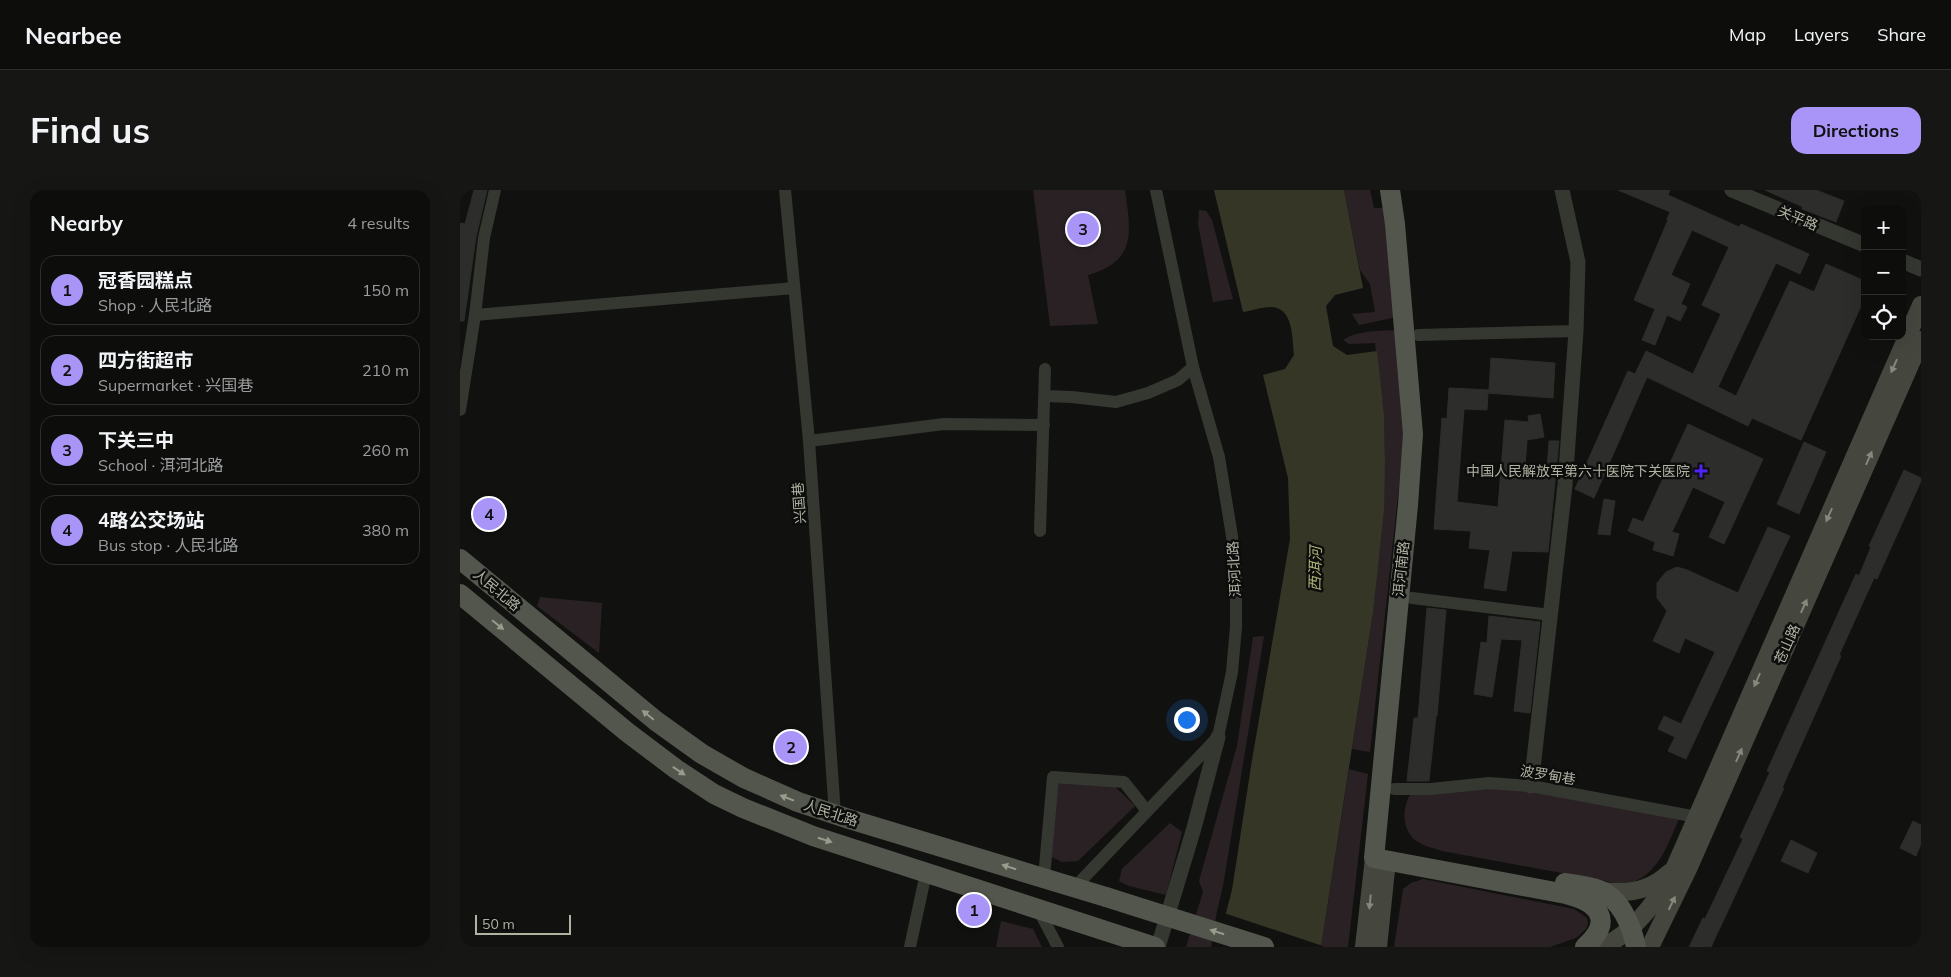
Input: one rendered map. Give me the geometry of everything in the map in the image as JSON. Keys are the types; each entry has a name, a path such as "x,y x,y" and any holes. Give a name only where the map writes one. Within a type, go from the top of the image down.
{"main road":[{"name":"洱河南路","path":"1378,947 1381,853 1412,434 1395,224 1390,190"},
{"name":"洱河南路","path":"1364,947 1394,789 1426,434 1408,222 1403,190"},
{"name":"苍山路","path":"1679,858 1921,305"},
{"name":"苍山路","path":"1650,947 1688,870 1921,340"},
{"name":"人民北路","path":"460,559 643,711 691,747 754,784 835,815 1075,887 1264,947"},
{"name":"人民北路","path":"460,594 640,742 714,794 788,827 1156,947"},
{"path":"1381,853 1599,890 1628,892 1648,888 1659,882 1669,874 1679,858"},
{"path":"1381,853 1582,899 1597,909 1601,917 1598,930 1585,947"},
{"path":"1603,947 1634,938 1679,858"},
{"path":"1599,890 1619,907 1634,938"}],"street":[{"path":"460,410 475,315 484,238 494,190"},
{"name":"兴国巷","path":"785,190 809,441 835,815"},
{"name":"洱河北路","path":"1156,190 1193,366 1210,420 1219,457 1232,536 1236,580 1236,627 1232,672 1218,737 1194,828 1156,947"},
{"path":"1531,786 1564,485 1576,330 1578,262 1562,190"},
{"name":"关平路","path":"1732,190 1861,243"},
{"path":"1906,263 1921,269"},
{"path":"475,315 794,288"},
{"path":"1418,335 1576,330"},
{"path":"1045,396 1072,396 1116,402 1148,393 1178,380 1193,366"},
{"path":"1040,531 1045,369"},
{"path":"809,441 944,424 1044,425"},
{"path":"1412,598 1551,615"},
{"path":"1075,887 1218,737"},
{"path":"1044,878 1054,777 1124,782 1147,811"},
{"name":"波罗甸巷","path":"1394,789 1431,790 1489,782 1531,786 1697,817"},
{"path":"910,947 926,873"},
{"path":"1038,909 1058,947"}],"shaded area":[{"path":"1033,190 1125,190 1129,232 1123,253 1115,262 1104,269 1088,275 1098,324 1050,326"},
{"path":"1344,190 1370,190 1374,208 1386,208 1397,317 1359,325 1352,314 1375,312 1370,284 1360,270"},
{"path":"1199,210 1206,211 1212,220 1233,299 1213,302 1198,224"},
{"path":"1399,330 1405,432 1370,752 1352,749 1373,613 1385,461 1384,414 1375,343 1349,344 1343,340 1355,334"},
{"path":"540,597 602,603 599,653 537,606"},
{"path":"1264,636 1223,886 1211,947 1186,947 1203,892 1199,881 1237,746 1253,637"},
{"path":"1349,769 1368,774 1348,947 1321,947"},
{"path":"1056,780 1111,783 1135,806 1078,861 1062,862 1050,856"},
{"path":"1480,788 1526,790 1679,819 1657,863 1644,876 1626,883 1616,883 1442,851 1421,844 1411,835 1405,818 1407,800 1410,795"},
{"path":"1170,823 1182,832 1166,895 1129,886 1119,881 1122,869"},
{"path":"1423,879 1574,909 1587,918 1588,923 1586,929 1576,938 1550,947 1394,947 1403,889 1411,883"},
{"path":"1001,921 1033,929 1042,947 996,947"}],"water":[{"name":"西洱河","path":"1214,190 1344,190 1363,288 1335,295 1326,306 1333,346 1347,355 1377,351 1384,414 1384,509 1373,613 1321,947 1217,947 1232,890 1290,539 1288,478 1263,375 1285,369 1294,355 1292,332 1284,312 1278,308 1270,307 1243,312"}],"pier":[{"path":"1224,913 1323,946 1323,947 1214,947"}],"building":[{"path":"474,190 487,190 476,237 464,321 460,321 460,223 465,224"},
{"path":"1618,190 1670,190 1668,195 1739,227 1741,224 1809,254 1800,274 1776,263 1718,387 1736,396 1790,281 1814,292 1826,264 1861,279 1861,306 1801,440 1752,418 1748,426 1647,377 1594,498 1575,489 1628,371 1635,374 1646,351 1693,374 1721,314 1702,305 1729,247 1692,230 1671,275 1690,284 1681,304 1687,307 1680,321 1667,315 1655,345 1642,340 1655,309 1634,300 1670,212"},
{"path":"1765,190 1816,190 1844,201 1836,222 1802,209 1803,207"},
{"path":"1491,358 1555,363 1553,398 1488,393 1487,410 1464,409 1457,502 1498,507 1505,420 1529,422 1528,416 1540,414 1544,437 1527,440 1525,467 1547,469 1549,441 1559,441 1548,552 1512,551 1506,591 1484,588 1490,550 1469,548 1471,531 1434,529 1442,418 1447,419 1449,388 1489,390"},
{"path":"1688,424 1763,459 1724,544 1709,537 1725,502 1693,487 1672,532 1679,534 1673,556 1653,550 1655,542 1628,531 1633,518 1643,522"},
{"path":"1804,442 1826,452 1799,514 1777,504"},
{"path":"1904,470 1921,478 1921,481 1877,579 1874,578 1839,655 1841,656 1752,859 1711,947 1689,947 1703,918 1705,919 1743,839 1740,837 1770,772 1767,771 1856,574 1859,576 1871,547 1869,546"},
{"path":"1604,499 1615,501 1610,535 1598,534"},
{"path":"1768,527 1790,536 1686,759 1668,751 1675,737 1658,729 1664,716 1681,724 1715,652 1685,638 1679,653 1653,641 1667,611 1657,598 1657,583 1666,572 1677,567 1738,593"},
{"path":"1427,608 1446,610 1437,716 1429,781 1407,781 1414,718 1418,718"},
{"path":"1489,616 1540,622 1530,713 1514,711 1522,640 1501,639 1492,697 1474,694 1481,642 1487,643"},
{"path":"1913,821 1921,825 1921,844 1916,856 1900,848"},
{"path":"1791,840 1817,853 1808,873 1781,861"}],"place":[{"name":"下关三中","path":"1083,229"},
{"name":"中国人民解放军第六十医院下关医院","path":"1701,471"},
{"name":"4路公交场站","path":"489,514"},
{"name":"四方街超市","path":"791,747"},
{"name":"冠香园糕点","path":"974,910"}]}
